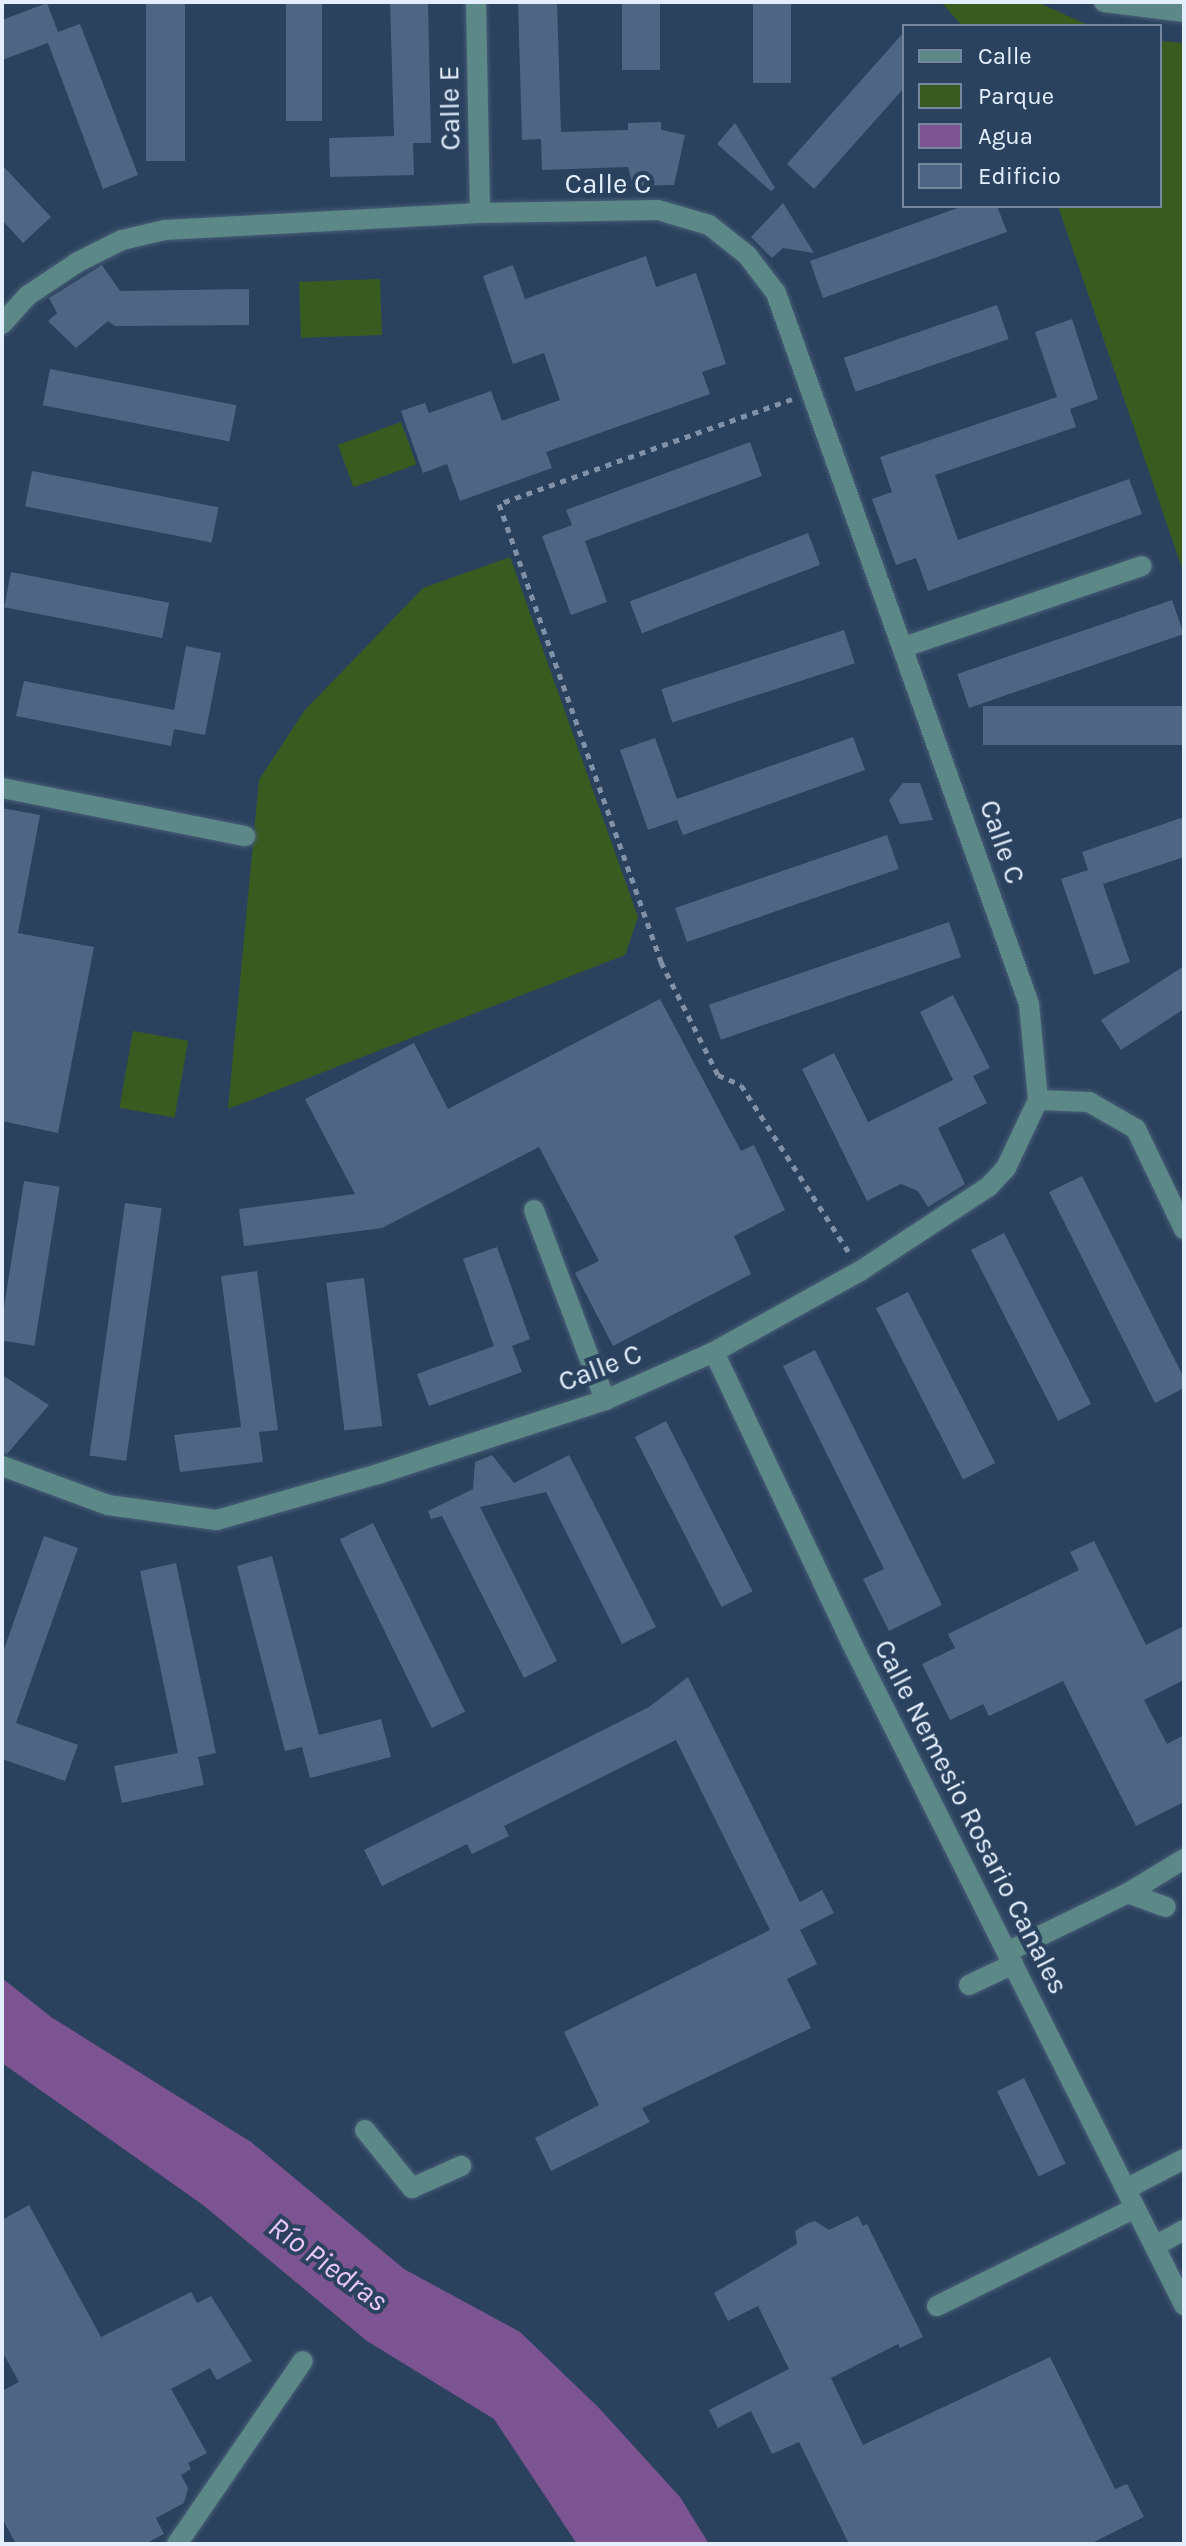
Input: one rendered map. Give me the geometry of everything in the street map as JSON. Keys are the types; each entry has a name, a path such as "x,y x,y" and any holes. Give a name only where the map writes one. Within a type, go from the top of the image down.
{"street":[{"name":"Calle E","path":"476,2 480,213"},
{"path":"1104,2 1184,12"},
{"name":"Calle C","path":"2,324 27,296 78,262 122,240 165,230 480,213 658,210 709,225 747,255 776,293 808,394 904,647 1029,1004 1038,1100 1006,1168 988,1187 860,1271 714,1352 605,1400 378,1474 216,1520 108,1505 2,1466"},
{"path":"904,647 1142,566"},
{"path":"2,788 245,836"},
{"path":"1038,1100 1089,1102 1136,1129 1184,1229"},
{"path":"534,1210 605,1400"},
{"name":"Calle Nemesio Rosario Canales","path":"714,1352 851,1642 1184,2305"},
{"path":"969,1985 1010,1958 1184,1859"},
{"path":"1128,1893 1166,1907"},
{"path":"365,2130 412,2188 461,2166"},
{"path":"937,2306 1130,2198 1184,2159"},
{"path":"1155,2246 1184,2230"},
{"path":"177,2544 303,2361"}],"path":[{"path":"808,394 499,504 661,962 718,1075 741,1085 860,1271"}],"green space":[{"path":"941,2 1037,2 1086,24 960,24"},
{"path":"1162,41 1184,43 1184,574 1059,208 1162,208"},
{"path":"380,279 382,335 301,338 299,282"},
{"path":"401,422 416,464 353,487 338,445"},
{"path":"510,557 638,917 625,955 228,1109 259,780 304,711 423,588"},
{"path":"133,1031 188,1041 175,1118 119,1108"}],"water":[{"name":"Río Piedras","path":"2,1978 51,2017 251,2142 404,2269 520,2332 599,2408 680,2497 709,2544 577,2544 494,2419 367,2341 203,2205 2,2063"}],"building":[{"path":"146,2 185,2 185,161 146,161"},
{"path":"286,2 322,2 322,121 286,121"},
{"path":"390,2 428,2 431,143 413,143 414,175 330,177 329,138 394,136"},
{"path":"518,2 557,2 561,132 628,130 628,123 661,122 661,130 685,135 674,185 633,186 628,167 542,170 541,139 522,140"},
{"path":"622,2 660,2 660,70 622,70"},
{"path":"753,2 791,2 791,83 753,83"},
{"path":"47,3 58,32 80,24 138,175 103,189 48,43 2,60 2,20"},
{"path":"902,34 902,90 814,189 787,164"},
{"path":"735,123 775,188 771,191 717,144"},
{"path":"2,165 51,217 23,243 2,220"},
{"path":"783,203 814,253 783,248 772,258 751,237"},
{"path":"957,208 998,208 1007,232 823,298 810,261"},
{"path":"646,256 656,287 696,273 726,364 702,372 710,394 546,452 552,468 460,501 447,464 423,473 401,411 425,403 429,413 491,391 502,421 560,400 544,353 513,364 483,276 513,265 525,299"},
{"path":"102,265 120,291 249,289 249,325 115,326 108,321 76,348 48,321 57,313 49,298"},
{"path":"997,305 1009,339 856,392 844,358"},
{"path":"1072,319 1098,399 1070,409 1076,427 935,475 958,540 1129,479 1142,514 928,591 916,558 896,565 872,499 892,492 880,457 1057,397 1035,332"},
{"path":"50,369 237,405 229,442 43,405"},
{"path":"750,442 762,476 585,541 607,602 571,615 542,536 572,525 566,510"},
{"path":"32,471 219,507 212,543 25,506"},
{"path":"808,533 820,565 642,633 630,601"},
{"path":"11,572 169,603 162,638 4,607"},
{"path":"1172,600 1184,634 969,708 957,674"},
{"path":"844,630 855,663 672,723 661,689"},
{"path":"186,646 221,653 205,735 174,729 171,746 16,716 24,681 174,710"},
{"path":"983,706 1184,706 1184,745 983,745"},
{"path":"853,737 865,770 683,835 677,820 648,830 620,750 655,738 677,799"},
{"path":"903,783 920,783 933,820 900,824 889,800"},
{"path":"2,808 40,815 18,933 94,947 58,1133 2,1121"},
{"path":"1184,817 1184,857 1103,884 1130,962 1094,975 1061,879 1088,870 1082,852"},
{"path":"887,835 899,869 687,942 675,908"},
{"path":"949,922 961,957 721,1040 709,1005"},
{"path":"1184,966 1184,1009 1121,1050 1101,1020"},
{"path":"953,995 990,1068 973,1076 987,1103 938,1128 965,1184 928,1207 918,1191 901,1184 867,1201 802,1069 834,1053 868,1122 953,1080 920,1012"},
{"path":"660,999 741,1151 754,1145 785,1210 734,1236 751,1274 613,1346 575,1273 599,1261 539,1147 382,1228 244,1246 239,1209 355,1194 305,1099 414,1043 448,1109"},
{"path":"1082,1176 1184,1378 1184,1388 1155,1403 1049,1192"},
{"path":"24,1181 60,1187 34,1346 2,1341 2,1320"},
{"path":"125,1203 162,1208 126,1461 90,1456"},
{"path":"1004,1233 1091,1404 1058,1421 971,1250"},
{"path":"497,1247 530,1339 512,1346 522,1372 429,1406 417,1374 494,1346 463,1259"},
{"path":"257,1271 278,1430 259,1432 263,1462 180,1472 174,1435 241,1427 221,1276"},
{"path":"364,1278 382,1426 344,1431 326,1283"},
{"path":"908,1292 995,1463 963,1479 876,1308"},
{"path":"815,1350 942,1605 889,1631 863,1579 884,1569 783,1366"},
{"path":"2,1375 49,1405 7,1454 2,1453"},
{"path":"666,1421 753,1591 722,1607 635,1437"},
{"path":"492,1455 514,1483 569,1455 656,1627 622,1644 546,1492 480,1507 557,1661 524,1678 442,1516 431,1519 428,1511 473,1489 475,1462"},
{"path":"373,1523 465,1712 432,1728 340,1539"},
{"path":"44,1536 78,1548 16,1723 78,1745 65,1781 2,1759 2,1655"},
{"path":"1094,1541 1146,1645 1184,1626 1184,1680 1144,1700 1167,1744 1184,1735 1184,1802 1136,1826 1063,1681 989,1716 983,1704 950,1720 922,1664 955,1648 948,1634 1079,1570 1070,1552"},
{"path":"272,1556 319,1735 381,1719 391,1757 310,1778 302,1747 285,1751 237,1566"},
{"path":"176,1563 216,1753 198,1757 204,1785 122,1803 114,1766 178,1753 140,1571"},
{"path":"688,1677 800,1902 822,1890 834,1913 800,1930 817,1964 787,1979 811,2028 642,2108 650,2122 551,2171 535,2138 599,2105 564,2032 770,1930 676,1740 504,1826 509,1836 472,1854 467,1844 382,1886 364,1850 649,1707"},
{"path":"1024,2078 1066,2163 1039,2177 997,2091"},
{"path":"29,2205 101,2337 191,2292 197,2303 211,2296 252,2361 217,2380 210,2368 171,2389 207,2453 188,2463 191,2469 181,2475 188,2488 184,2503 156,2518 164,2534 145,2544 16,2544 2,2518 2,2391 19,2382 2,2351 2,2220"},
{"path":"858,2216 863,2226 867,2224 923,2337 900,2348 898,2344 831,2378 863,2445 1050,2357 1115,2489 1127,2484 1144,2517 1090,2544 849,2544 799,2442 772,2454 751,2411 718,2428 709,2410 789,2369 758,2306 728,2321 714,2293 797,2244 795,2231 808,2223 815,2221 829,2230"}]}
